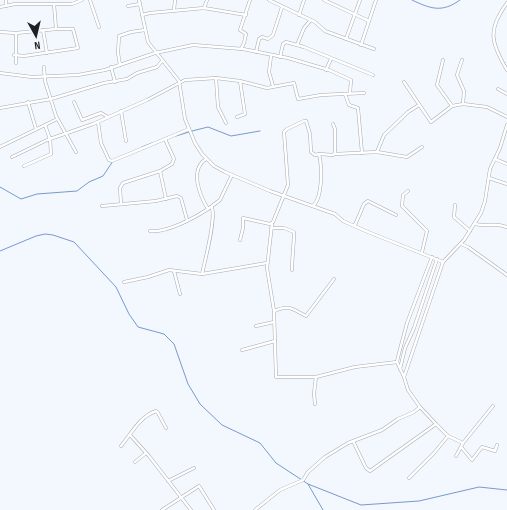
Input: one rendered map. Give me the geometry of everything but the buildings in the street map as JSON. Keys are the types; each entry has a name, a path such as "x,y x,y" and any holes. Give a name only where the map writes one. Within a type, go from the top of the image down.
{"street":[{"path":"6,0 6,6"},
{"path":"0,7 15,4 72,4 82,0"},
{"path":"90,0 99,27"},
{"path":"139,0 148,42 155,53 171,69 179,82 183,111 194,144 214,166 284,196 335,214 344,221 422,252 443,262"},
{"path":"174,0 174,10"},
{"path":"204,8 207,0"},
{"path":"241,49 246,34 240,30 250,0"},
{"path":"269,0 277,2 282,7 315,22 324,31 374,49"},
{"path":"299,15 304,0"},
{"path":"324,0 357,14 369,21"},
{"path":"346,39 357,14 360,0"},
{"path":"361,45 376,0"},
{"path":"507,3 495,26 493,39 496,52 507,70"},
{"path":"54,4 56,30"},
{"path":"128,6 140,4"},
{"path":"256,52 258,39 262,37 268,39 272,35 282,7"},
{"path":"142,15 174,10 204,8 246,15"},
{"path":"297,45 304,28 310,21"},
{"path":"0,32 16,33 73,28 78,48 14,56"},
{"path":"43,30 47,53"},
{"path":"120,65 118,53 119,36 145,30"},
{"path":"16,33 14,56 16,63"},
{"path":"280,57 284,43 297,45 373,75"},
{"path":"0,73 32,78 74,76 111,68 155,53 188,45 241,49 280,57 326,70 351,80 350,93"},
{"path":"272,56 270,72 273,86"},
{"path":"326,70 331,59"},
{"path":"443,60 437,84 452,106"},
{"path":"462,60 457,76 464,91 463,104"},
{"path":"0,108 51,99 104,83 115,83 127,80 137,73 157,68 162,61"},
{"path":"44,67 44,77 58,119 76,152"},
{"path":"111,68 115,83"},
{"path":"216,78 218,106 226,123"},
{"path":"12,157 50,139 98,122 147,100 179,82 216,78 240,81 267,88 294,84 298,98 321,95 364,93"},
{"path":"237,117 245,114 240,81"},
{"path":"404,82 431,122 452,106 463,104 487,107 507,117"},
{"path":"498,89 507,94"},
{"path":"345,94 349,105 358,108 362,153"},
{"path":"28,102 36,129"},
{"path":"74,102 82,120 101,113 108,117"},
{"path":"376,152 384,135 408,112 420,105"},
{"path":"121,111 126,141"},
{"path":"0,147 58,119"},
{"path":"98,122 101,143 109,160 112,161 189,129"},
{"path":"397,362 355,367 316,377 276,377 275,322 267,263 271,228 284,196 288,180 284,131 299,123 306,122 310,134 311,152 315,155 376,152 407,157 422,147"},
{"path":"333,124 335,130 335,154"},
{"path":"24,166 51,154 50,139 45,125"},
{"path":"404,377 443,262 461,244 475,224 485,201 490,169 505,136 507,125"},
{"path":"121,204 120,188 123,183 160,171 172,164 174,159 165,139"},
{"path":"313,207 316,203 321,185 319,154"},
{"path":"206,158 202,161 197,174 201,196 208,210"},
{"path":"495,159 507,164"},
{"path":"160,171 166,199"},
{"path":"150,231 156,232 212,208 220,200 232,175"},
{"path":"489,178 507,184"},
{"path":"408,191 404,195 402,206 427,231 422,252"},
{"path":"102,206 166,199 177,196 181,198 187,220"},
{"path":"355,225 364,204 368,201 396,215"},
{"path":"455,205 454,217 470,231"},
{"path":"202,274 212,227 212,208"},
{"path":"240,240 243,228 243,218 272,223"},
{"path":"475,224 481,225 492,223 507,227"},
{"path":"271,228 284,228 294,232 293,243 295,250 292,258 292,270"},
{"path":"461,244 468,247 507,275"},
{"path":"432,257 407,323 397,362 408,390 420,407 448,436 463,443"},
{"path":"400,369 405,348 414,328 437,259"},
{"path":"124,282 148,277 169,270 202,274 267,263"},
{"path":"174,270 180,294"},
{"path":"274,311 284,307 293,308 306,316 334,279"},
{"path":"256,326 275,322"},
{"path":"242,350 275,341"},
{"path":"315,404 314,393 316,377"},
{"path":"456,456 462,448 463,443 493,406"},
{"path":"255,510 280,490 303,480 308,472 325,457 353,441 382,430 420,407"},
{"path":"121,446 130,435 135,425 156,411 166,428"},
{"path":"353,441 366,468 370,471 436,424"},
{"path":"130,435 191,510"},
{"path":"409,478 434,454 448,436"},
{"path":"462,448 472,460 482,447 495,451 498,446"},
{"path":"135,462 146,453"},
{"path":"168,481 194,468"},
{"path":"162,510 200,486 214,510"}],"waterway":[{"path":"412,0 425,6 436,8 448,7 460,0"},
{"path":"192,131 208,127 231,136 260,131"},
{"path":"176,136 189,132"},
{"path":"142,147 152,143"},
{"path":"0,187 21,199 37,194 77,191 89,182 103,176 113,161"},
{"path":"0,251 36,236 45,234 74,242 116,287 129,314 138,327 164,334 174,344 188,384 200,404 222,425 260,443 276,463 308,484 361,505 419,501 479,487 507,490"},
{"path":"308,484 323,510"}]}
